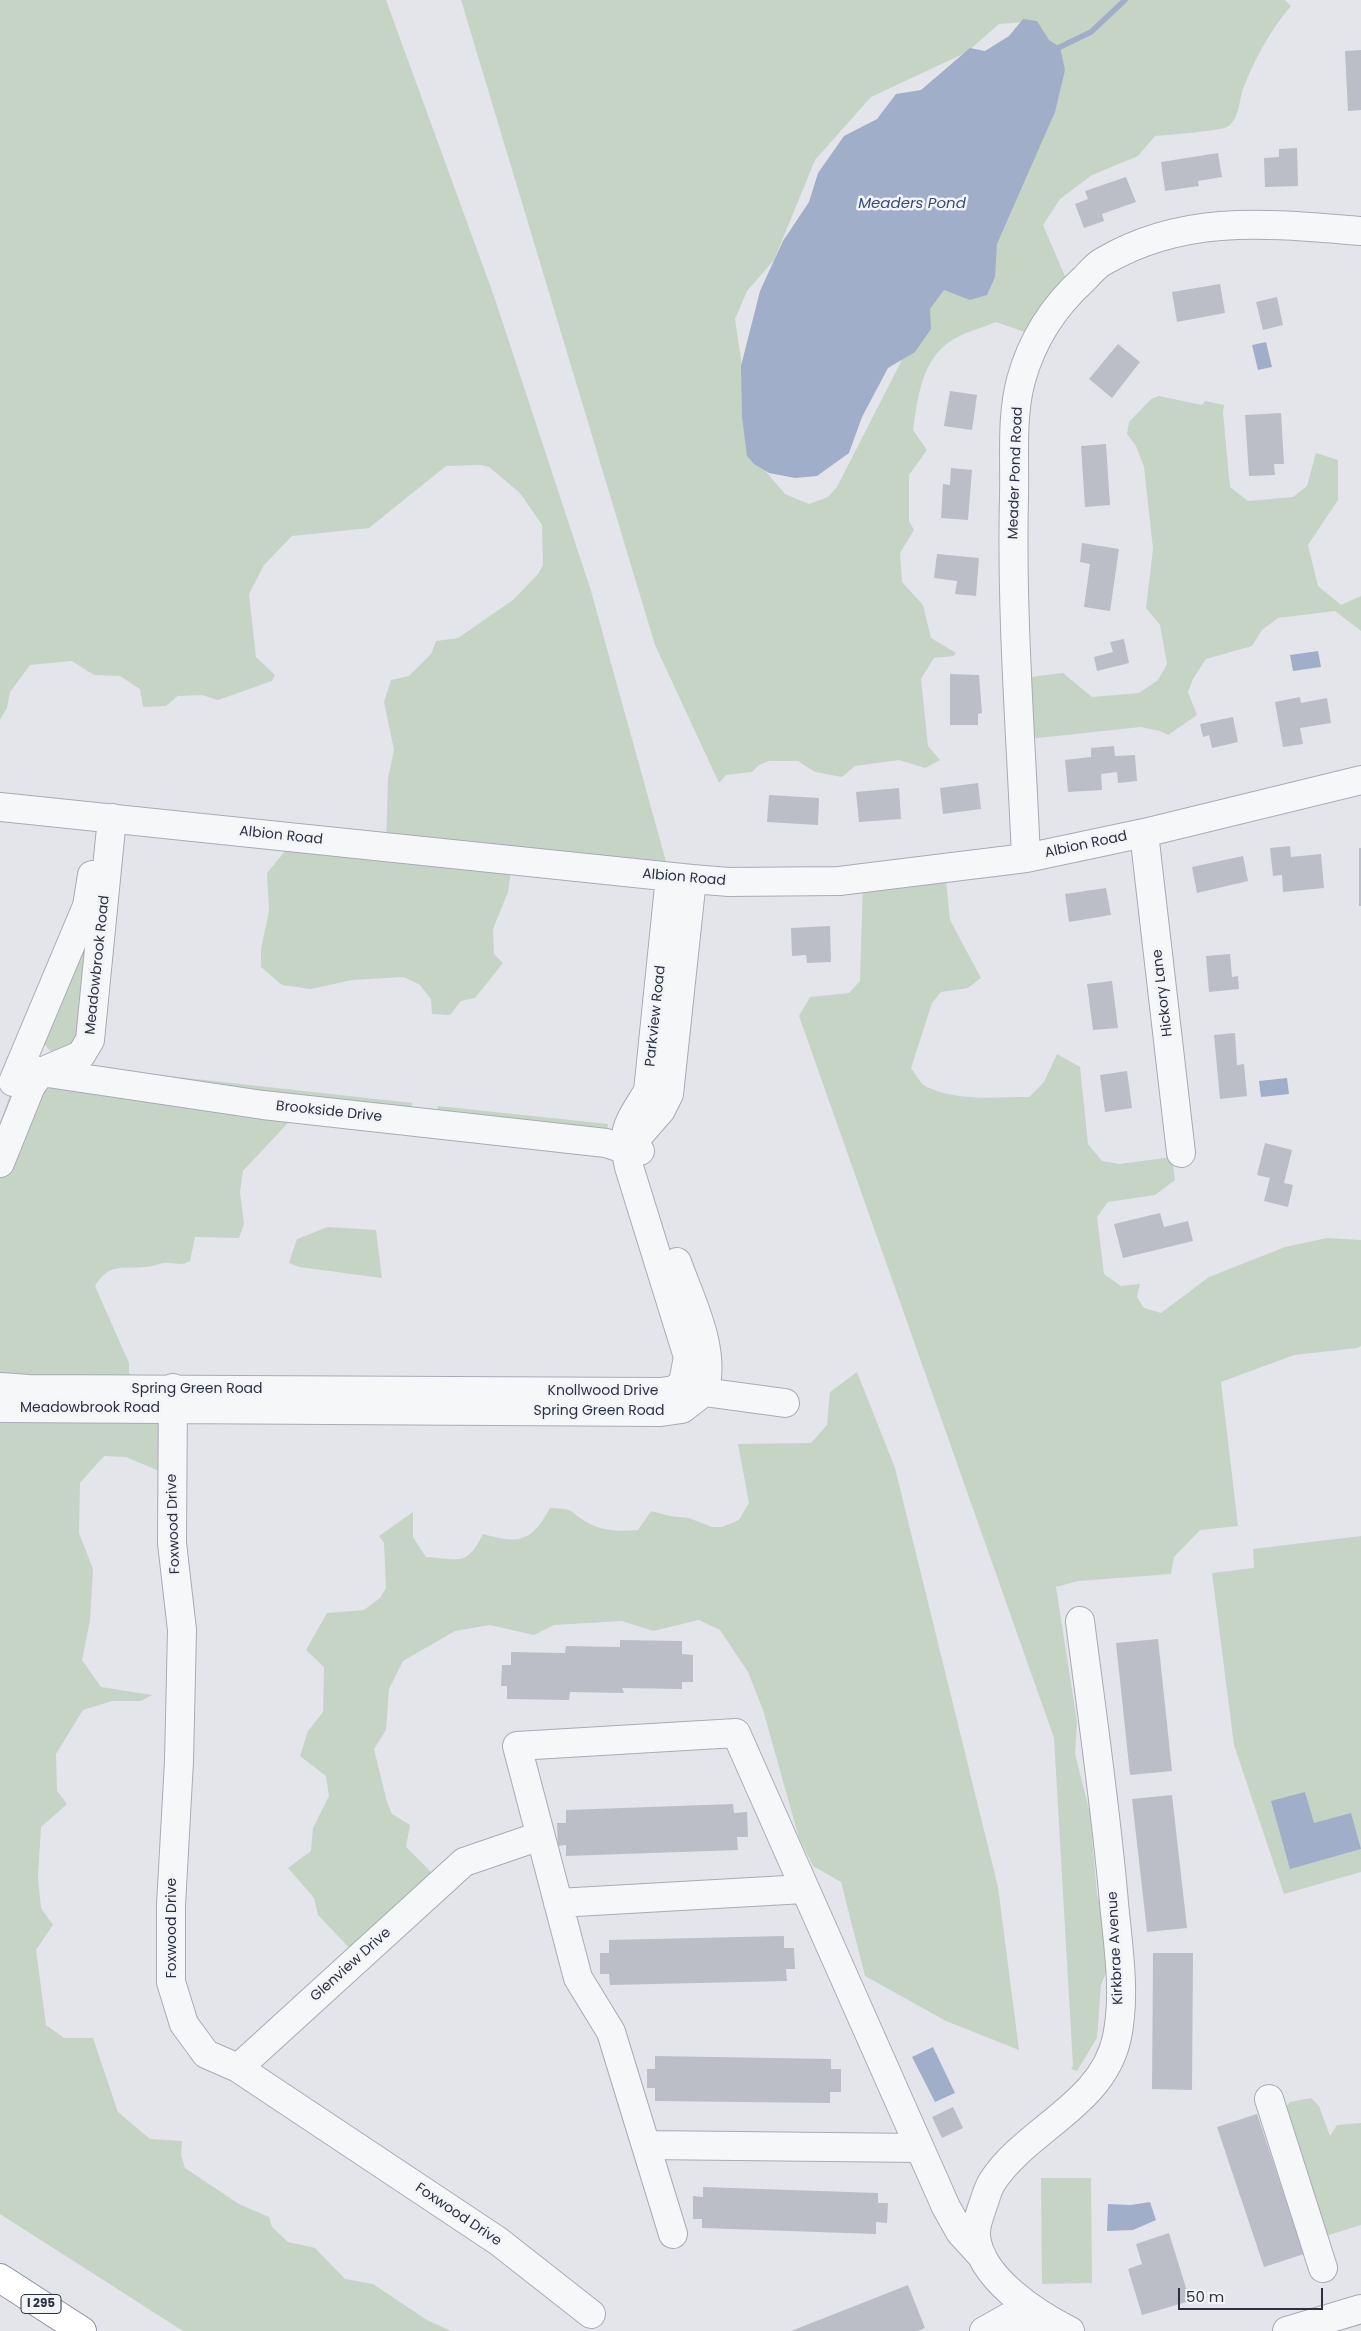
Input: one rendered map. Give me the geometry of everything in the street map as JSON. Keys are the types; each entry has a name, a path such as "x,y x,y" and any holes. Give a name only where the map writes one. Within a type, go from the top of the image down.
{"highway":[{"name":"I 295","path":"0,2278 82,2331"}],"street":[{"name":"Meader Pond Road","path":"1026,858 1016,631 1014,522 1016,413 1021,380 1040,332 1056,308 1102,262 1130,248 1168,233 1212,225 1260,223 1361,231"},
{"name":"Albion Road","path":"0,807 681,878 728,882 838,881 1026,858 1144,833 1361,780"},
{"name":"Meadowbrook Road","path":"0,1113 38,1062 81,1055 90,1040 105,817"},
{"name":"Meadowbrook Road","path":"0,1163 31,1086 87,906 105,817"},
{"name":"Hickory Lane","path":"1144,833 1181,1153"},
{"name":"Parkview Road","path":"633,1141 661,1110 669,1094 681,878"},
{"name":"Brookside Drive","path":"38,1062 608,1124 633,1141"},
{"path":"633,1141 708,1350 708,1379 704,1392 785,1403"},
{"name":"Knollwood Drive","path":"367,1400 661,1392 674,1390 683,1383 688,1357 633,1141"},
{"name":"Spring Green Road","path":"173,1398 367,1400 661,1412 682,1409 704,1392"},
{"name":"Meadowbrook Road","path":"4,1398 173,1398"},
{"name":"Foxwood Drive","path":"173,1398 172,1543 182,1630 179,1761 171,1905 171,1982 184,2024 206,2054 238,2068 498,2241 591,2314"},
{"name":"Kirkbrae Avenue","path":"1070,2331 1042,2317 1010,2292 982,2256 976,2235 980,2214 990,2184 1004,2164 1091,2088 1106,2068 1117,2038 1120,2006 1120,1964 1110,1848 1080,1621"},
{"path":"673,2234 610,2032 578,1978 516,1746 736,1733 946,2207 960,2232 982,2256"},
{"name":"Glenview Drive","path":"238,2068 464,1862 540,1836"},
{"path":"558,1903 804,1889"},
{"path":"1269,2098 1323,2268"},
{"path":"646,2145 919,2148"},
{"path":"1287,2331 1361,2310"},
{"path":"984,2331 1009,2316 1042,2317"}],"green space":[{"path":"0,0 386,0 495,299 591,591 670,876 512,863 508,892 493,929 494,954 503,963 475,998 461,1001 450,1015 432,1014 431,999 420,985 404,977 352,980 311,989 282,985 261,967 261,949 269,911 267,873 286,850 386,847 388,778 394,750 384,702 391,680 409,676 431,654 436,641 458,638 513,600 538,574 543,565 542,525 520,493 489,467 481,465 446,466 369,528 292,536 264,565 249,594 256,657 275,675 272,681 218,700 202,695 178,696 166,706 143,707 140,689 120,676 94,675 72,661 30,665 10,692 7,708 0,720"},
{"path":"461,0 1285,0 1291,6 1270,35 1252,67 1243,89 1236,115 1231,124 1214,130 1155,136 1138,156 1092,175 1060,199 1043,225 1073,295 1042,338 996,322 952,340 942,348 927,369 919,393 913,430 927,450 909,475 909,521 914,530 900,553 902,582 923,605 931,638 956,653 953,656 934,658 921,679 928,746 940,760 925,768 899,760 855,766 842,777 815,772 798,761 769,761 759,765 752,772 726,775 719,783 655,645","holes":["1025,22 930,305 837,487 828,497 809,504 785,494 756,460 735,319 747,291 774,260 815,160 871,97 967,52 999,24"]},
{"path":"1159,396 1202,405 1205,401 1224,405 1223,413 1230,487 1248,501 1293,497 1307,486 1316,453 1338,460 1338,500 1308,545 1318,586 1341,605 1361,596 1361,631 1335,611 1278,618 1262,630 1252,646 1206,659 1193,679 1188,692 1197,715 1168,735 1160,731 1141,727 1019,740 1014,679 1063,673 1092,697 1139,693 1158,680 1167,664 1160,625 1146,608 1153,549 1144,467 1136,446 1127,434 1129,422 1151,399"},
{"path":"945,871 950,920 981,978 968,988 941,992 932,1003 911,1068 921,1083 937,1091 963,1097 1029,1097 1044,1082 1057,1054 1080,1067 1088,1144 1102,1161 1120,1164 1172,1157 1175,1180 1155,1195 1108,1202 1097,1217 1104,1274 1121,1286 1140,1284 1137,1297 1144,1308 1161,1313 1209,1277 1285,1247 1327,1238 1361,1240 1361,1346 1294,1355 1221,1382 1238,1526 1200,1530 1174,1557 1171,1574 1078,1581 1056,1587 1077,1722 1075,1754 1090,1813 1097,1895 1115,1950 1101,1985 1097,2038 1077,2071 1071,2069 1073,2066 1054,1738 799,1016 810,997 849,993 860,981 863,880"},
{"path":"87,906 90,1040 65,1055 50,1051 43,1042"},
{"path":"21,1064 87,1067 412,1103 411,1122 301,1109 243,1171 240,1192 244,1224 239,1238 195,1237 190,1261 186,1263 164,1263 147,1267 111,1270 95,1286 129,1363 129,1373 142,1388 151,1389 173,1477 126,1457 104,1456 80,1483 79,1533 93,1569 90,1620 82,1660 101,1687 152,1695 141,1701 112,1701 83,1710 56,1754 57,1791 67,1804 41,1827 38,1877 41,1908 53,1925 36,1950 46,2025 64,2038 93,2038 118,2112 150,2139 182,2141 181,2155 185,2168 239,2204 269,2217 272,2227 288,2242 315,2248 345,2279 373,2284 427,2320 451,2331 183,2331 0,2214 0,1426 6,1398 0,1397 0,1123"},
{"path":"438,1106 608,1124 606,1143 436,1125"},
{"path":"328,1227 376,1230 382,1278 299,1267 289,1263 297,1239"},
{"path":"857,1372 895,1468 998,1887 1019,2050 946,2021 865,1976 841,1882 813,1866 799,1838 763,1710 748,1672 720,1630 699,1620 653,1631 622,1621 554,1625 534,1635 490,1625 455,1631 403,1661 389,1689 386,1730 374,1749 387,1802 392,1814 410,1825 406,1847 439,1880 358,1957 318,1915 314,1898 288,1868 311,1851 313,1828 329,1796 326,1776 300,1756 308,1731 323,1712 324,1667 306,1650 327,1613 364,1610 380,1598 386,1588 384,1543 379,1536 413,1512 413,1537 426,1557 461,1559 472,1552 483,1534 515,1539 523,1538 530,1534 537,1528 550,1508 572,1511 581,1519 594,1526 613,1530 638,1530 651,1511 689,1518 712,1527 722,1527 739,1520 749,1503 738,1444 811,1443 827,1425 830,1392"},
{"path":"1361,1536 1361,1872 1284,1894 1234,1745 1212,1573 1254,1568 1253,1549"},
{"path":"1311,2098 1319,2106 1330,2136 1337,2125 1361,2123 1361,2225 1326,2236 1281,2112 1290,2102"},
{"path":"1041,2178 1091,2178 1092,2283 1042,2284"}],"water":[{"name":"Meaders Pond","path":"1023,19 1037,21 1049,40 1060,47 1065,70 1055,112 997,244 995,277 987,295 970,300 944,290 930,309 931,329 915,352 888,368 862,417 849,453 817,476 795,478 769,473 754,464 747,456 742,417 741,366 760,291 783,241 809,202 818,173 844,136 877,119 896,94 921,90 970,48 985,51 1009,36"},
{"path":"1266,342 1272,367 1258,370 1252,345"},
{"path":"1318,651 1321,667 1293,671 1290,655"},
{"path":"1287,1078 1289,1094 1261,1097 1259,1081"},
{"path":"1305,1792 1314,1823 1351,1813 1361,1849 1290,1869 1271,1801"},
{"path":"933,2047 955,2093 935,2102 912,2057"},
{"path":"1150,2202 1156,2220 1133,2230 1107,2231 1108,2204 1131,2205"}],"building":[{"path":"1361,50 1361,110 1348,111 1345,51"},
{"path":"1297,148 1298,186 1265,187 1264,158 1279,157 1279,149"},
{"path":"1218,153 1222,177 1198,181 1199,186 1165,191 1161,162"},
{"path":"1126,177 1136,202 1102,214 1104,221 1084,228 1075,204 1088,199 1085,191"},
{"path":"1220,284 1225,313 1177,322 1172,292"},
{"path":"1277,297 1283,325 1263,330 1256,302"},
{"path":"1118,344 1140,362 1112,398 1089,379"},
{"path":"950,391 977,395 972,430 944,426"},
{"path":"1281,413 1284,464 1274,464 1275,475 1249,476 1245,415"},
{"path":"1106,444 1110,505 1085,507 1081,446"},
{"path":"951,468 972,470 968,520 941,518 943,484 950,485"},
{"path":"1082,543 1119,549 1110,611 1084,607 1090,564 1080,562"},
{"path":"937,554 979,558 976,596 955,594 957,581 934,578"},
{"path":"1124,639 1129,663 1097,671 1094,657 1113,652 1110,642"},
{"path":"950,674 979,675 982,713 978,714 978,725 950,725"},
{"path":"1300,697 1301,703 1327,698 1331,723 1300,728 1303,744 1283,747 1275,702"},
{"path":"1233,717 1238,742 1212,748 1209,735 1203,737 1200,724"},
{"path":"1114,746 1115,756 1135,755 1137,781 1118,783 1117,772 1101,774 1102,790 1068,792 1065,760 1091,757 1091,748"},
{"path":"978,783 981,809 943,814 940,788"},
{"path":"899,788 901,819 859,822 856,792"},
{"path":"769,795 819,798 818,825 767,822"},
{"path":"1290,846 1291,857 1321,854 1324,888 1283,892 1282,875 1273,876 1270,848"},
{"path":"1359,848 1361,848 1361,906 1359,906"},
{"path":"1243,856 1248,881 1197,893 1192,867"},
{"path":"1106,888 1111,915 1069,922 1065,894"},
{"path":"830,926 831,962 807,963 806,955 792,956 791,928"},
{"path":"1230,954 1232,977 1238,976 1239,989 1209,992 1206,956"},
{"path":"1112,981 1118,1028 1093,1030 1087,984"},
{"path":"1235,1033 1237,1065 1244,1064 1247,1096 1220,1099 1214,1035"},
{"path":"1127,1071 1132,1108 1105,1112 1100,1075"},
{"path":"1265,1143 1292,1150 1284,1183 1293,1185 1288,1207 1264,1201 1270,1178 1257,1175"},
{"path":"1160,1213 1164,1227 1188,1221 1193,1241 1123,1258 1114,1224"},
{"path":"1158,1639 1172,1771 1130,1775 1116,1643"},
{"path":"620,1640 682,1641 682,1654 693,1655 693,1682 682,1682 682,1689 622,1688 624,1693 570,1692 569,1700 507,1699 507,1686 501,1686 502,1665 511,1665 511,1652 565,1653 566,1646 620,1647"},
{"path":"1172,1795 1187,1928 1147,1932 1132,1799"},
{"path":"733,1804 734,1813 747,1812 748,1837 737,1837 738,1850 566,1856 566,1845 558,1846 557,1823 566,1823 566,1810"},
{"path":"784,1936 784,1948 794,1948 795,1969 786,1969 787,1981 610,1985 609,1974 600,1974 600,1953 609,1953 609,1940"},
{"path":"1153,1953 1193,1953 1192,2090 1152,2089"},
{"path":"655,2056 831,2059 831,2069 841,2069 841,2092 830,2092 830,2103 655,2101 655,2088 647,2088 647,2069 655,2069"},
{"path":"953,2107 963,2128 942,2138 932,2117"},
{"path":"1257,2114 1304,2254 1264,2267 1217,2127"},
{"path":"703,2187 878,2193 878,2203 888,2203 887,2223 876,2222 876,2234 702,2228 702,2219 693,2219 693,2196 703,2197"},
{"path":"1169,2233 1190,2301 1142,2315 1128,2269 1142,2264 1136,2244"},
{"path":"908,2285 925,2328 918,2331 791,2331"}],"waterway":[{"path":"1060,47 1091,32 1125,0"}]}
